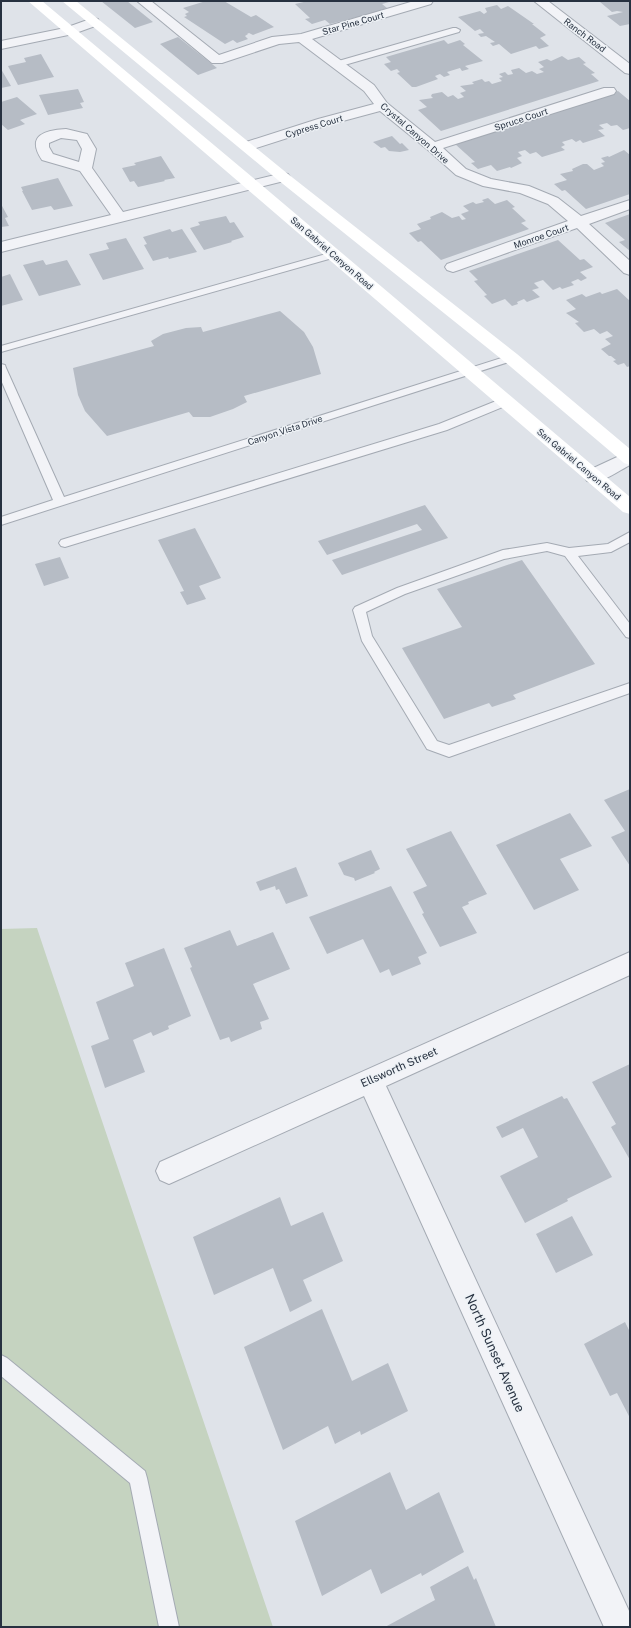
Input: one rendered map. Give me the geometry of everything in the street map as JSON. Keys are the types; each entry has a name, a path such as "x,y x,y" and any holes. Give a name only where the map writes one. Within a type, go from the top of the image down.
{"main road":[{"name":"San Gabriel Canyon Road","path":"34,1 253,185 333,255 630,507"},
{"path":"68,1 248,146 283,177 511,358 628,454"}],"street":[{"path":"143,1 217,60 277,40 302,38"},
{"name":"Star Pine Court","path":"302,38 427,1"},
{"name":"Ranch Road","path":"540,1 630,70"},
{"path":"1,45 68,31 93,22"},
{"name":"Crystal Canyon Drive","path":"302,38 369,88 382,106 461,172 488,183 524,189 553,201 579,222 630,270"},
{"name":"Spruce Court","path":"432,147 609,91"},
{"name":"Cypress Court","path":"248,146 323,122 382,106"},
{"path":"85,168 120,218"},
{"path":"1,247 283,177"},
{"name":"Monroe Court","path":"453,267 630,204"},
{"path":"593,476 628,454"},
{"name":"Ellsworth Street","path":"169,1172 630,963"},
{"name":"North Sunset Avenue","path":"370,1080 621,1616"}],"lane":[{"path":"338,64 456,30"},
{"path":"1,349 333,255"},
{"name":"Canyon Vista Drive","path":"1,521 511,358"},
{"path":"1,368 60,502"},
{"path":"65,543 443,427 506,401"},
{"path":"630,536 611,548 569,553 547,547 503,556 401,591 359,610 366,637 432,745 450,751 630,688"},
{"path":"569,553 630,633"},
{"path":"1,1364 138,1478 169,1627"}],"green space":[{"path":"37,928 273,1627 1,1627 1,929"}],"building":[{"path":"101,1 127,1 153,22 135,28"},
{"path":"206,1 224,1 251,17 256,15 274,27 253,35 249,33 245,36 248,39 237,43 233,40 225,44 184,17 187,16 185,14 189,12 183,8"},
{"path":"308,1 389,2 382,4 387,8 369,14 330,24 325,20 312,24 305,19 310,18 295,4"},
{"path":"630,1 630,24 620,26 607,16 623,12 612,12 600,2"},
{"path":"497,5 501,9 508,6 534,24 532,24 546,35 540,38 549,46 539,49 536,46 511,54 499,44 493,46 490,43 495,42 486,36 481,37 478,34 484,33 480,29 475,31 458,17 480,11 484,14 487,12 485,8"},
{"path":"178,37 217,68 198,75 160,44"},
{"path":"444,40 448,44 460,40 465,44 463,45 483,61 465,66 469,69 462,71 460,68 447,72 450,75 444,77 440,74 435,76 438,79 416,87 412,87 397,73 400,72 397,69 391,71 384,64 391,62 386,57"},
{"path":"41,54 54,77 18,85 8,66 26,62 24,58"},
{"path":"562,56 568,60 579,57 586,63 583,64 595,73 591,74 599,81 441,131 418,110 427,107 419,100 433,98 431,96 432,94 442,92 448,97 453,95 458,99 464,97 460,93 466,91 460,86 474,84 472,82 482,79 485,82 489,81 492,84 502,81 499,78 503,77 499,74 505,72 508,75 513,74 511,70 519,68 526,73 532,71 537,74 544,72 539,69 544,67 538,62 547,59 551,61"},
{"path":"1,69 11,86 1,88"},
{"path":"78,89 84,102 80,103 83,108 48,115 39,95"},
{"path":"618,91 630,101 630,128 623,130 617,125 611,126 607,123 599,125 604,129 598,130 605,136 583,143 580,140 576,142 572,139 562,142 565,145 561,147 565,150 542,157 536,152 530,154 525,150 518,152 522,156 517,158 522,163 511,168 497,171 491,165 478,169 471,163 475,162 455,144"},
{"path":"17,97 37,114 20,120 25,124 8,130 1,124 1,102"},
{"path":"392,136 409,150 400,152 389,151 385,147 381,148 373,142"},
{"path":"624,150 630,155 630,194 586,209 565,190 562,191 554,184 567,180 560,174 573,171 572,169 583,164 587,164 594,170 604,166 601,163 605,162 601,158 609,157"},
{"path":"161,156 175,178 138,187 134,181 130,182 122,168 136,165 134,163"},
{"path":"58,178 73,206 54,210 51,206 32,210 21,187"},
{"path":"488,198 495,204 507,200 515,207 512,208 526,221 521,223 529,229 441,260 421,241 418,242 409,233 421,229 417,224 431,219 430,217 442,212 452,218 459,216 462,220 466,219 461,214 469,211 463,206 473,202 476,204 484,202 482,200"},
{"path":"1,204 8,217 5,218 9,226 1,227"},
{"path":"630,214 630,251 619,242 625,240 605,223"},
{"path":"226,216 230,223 234,222 244,237 204,250 190,228 200,225 198,222"},
{"path":"170,229 172,232 182,229 197,252 169,259 168,257 153,261 144,245 147,244 143,237"},
{"path":"126,238 144,269 103,280 89,254 109,249 106,243"},
{"path":"558,240 580,260 584,259 593,267 580,272 587,278 581,281 578,279 571,282 574,285 562,289 560,287 553,290 543,280 534,283 539,288 532,290 540,297 527,302 524,299 517,302 518,304 512,306 505,299 492,304 484,296 487,295 474,281 478,280 469,271"},
{"path":"43,260 46,265 67,260 81,285 39,296 23,265"},
{"path":"10,274 23,300 1,306 1,277"},
{"path":"617,289 630,301 630,366 627,367 624,363 618,365 613,361 616,360 601,349 611,344 605,339 613,336 607,331 600,334 594,329 584,332 575,323 579,322 566,313 576,309 566,300 582,294 586,297 600,292 602,294"},
{"path":"280,311 304,332 313,347 321,374 244,396 247,402 233,409 210,417 193,417 189,412 107,436 85,411 78,395 73,368 154,346 151,341 163,334 186,328 201,327 203,332"},
{"path":"425,505 448,538 342,575 332,560 422,530 417,524 327,555 318,541"},
{"path":"195,528 221,578 199,586 206,599 187,605 180,592 184,591 158,540"},
{"path":"60,557 69,578 44,586 35,564"},
{"path":"522,560 595,664 513,695 516,699 492,707 489,703 444,719 402,648 462,627 437,589"},
{"path":"630,789 630,866 611,837 625,831 604,800"},
{"path":"570,813 592,846 560,859 579,890 534,910 496,845"},
{"path":"451,831 487,894 468,902 469,904 462,907 477,933 440,947 422,914 424,913 413,892 427,886 406,849"},
{"path":"371,850 380,869 374,872 375,873 355,881 354,878 344,875 338,863"},
{"path":"296,867 308,896 286,904 279,889 276,890 275,886 260,891 256,882"},
{"path":"391,886 427,953 418,957 421,964 392,976 389,969 380,973 363,939 327,954 309,917"},
{"path":"230,930 237,946 273,932 290,969 253,984 269,1019 260,1022 262,1029 231,1042 229,1037 220,1040 190,968 192,967 184,948"},
{"path":"164,948 191,1016 168,1026 169,1029 153,1036 151,1032 133,1040 145,1072 105,1088 91,1046 109,1039 96,1002 134,986 125,963"},
{"path":"630,1064 630,1160 611,1127 616,1124 592,1082"},
{"path":"562,1096 564,1099 567,1098 612,1177 567,1199 568,1201 525,1223 500,1176 538,1157 523,1128 502,1138 496,1127"},
{"path":"280,1197 291,1226 323,1212 343,1261 303,1280 312,1301 290,1312 273,1268 214,1295 193,1237"},
{"path":"572,1216 593,1255 556,1273 536,1234"},
{"path":"322,1309 352,1381 388,1363 408,1411 361,1435 360,1431 335,1444 328,1426 283,1450 244,1347"},
{"path":"625,1322 630,1332 630,1418 617,1393 610,1396 584,1344"},
{"path":"390,1472 406,1510 439,1492 464,1552 422,1576 421,1573 381,1594 371,1569 322,1596 295,1521"},
{"path":"468,1566 474,1580 476,1578 496,1627 385,1627 435,1600 430,1587"}]}
